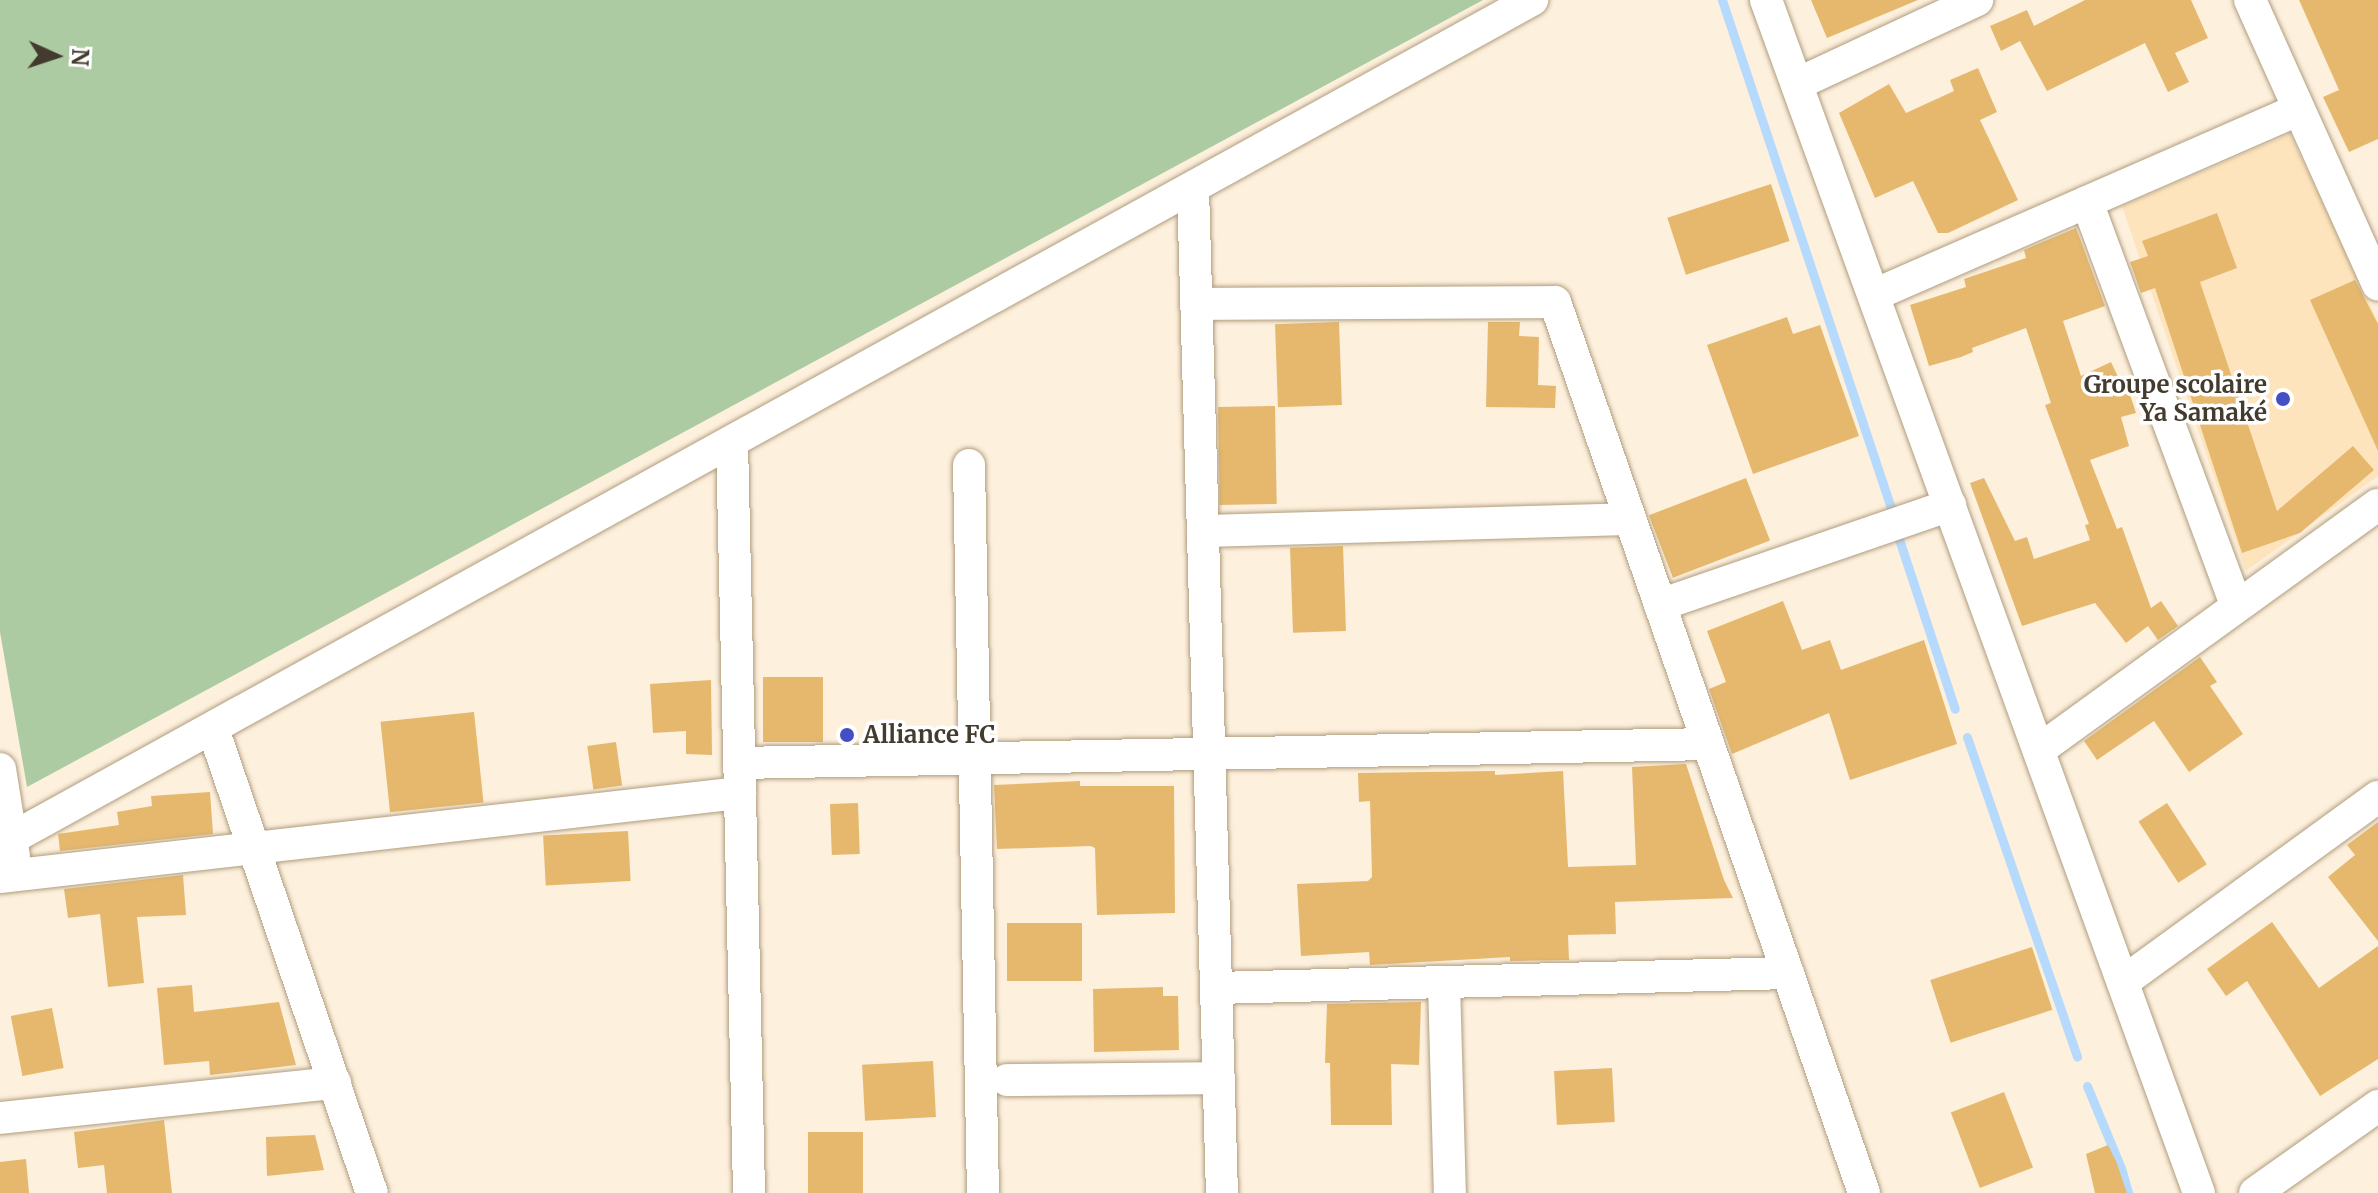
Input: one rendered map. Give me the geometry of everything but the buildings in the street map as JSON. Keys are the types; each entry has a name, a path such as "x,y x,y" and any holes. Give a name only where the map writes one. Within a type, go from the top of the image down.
{"street":[{"path":"12,838 1532,0"},
{"path":"1766,0 2199,1193"},
{"path":"1797,84 1977,0"},
{"path":"2250,0 2378,285"},
{"path":"1874,295 2298,110"},
{"path":"1193,188 1222,1193"},
{"path":"2087,202 2236,605"},
{"path":"1196,304 1555,302 1864,1193"},
{"path":"732,442 749,1193"},
{"path":"969,465 983,1193"},
{"path":"1660,605 1950,505"},
{"path":"2039,750 2378,505"},
{"path":"1203,531 1630,519"},
{"path":"213,729 372,1193"},
{"path":"0,769 12,838 8,876 253,847 739,778 974,759 1708,744"},
{"path":"2123,982 2378,797"},
{"path":"1216,988 1788,973"},
{"path":"1444,983 1450,1193"},
{"path":"1007,1080 1219,1078"},
{"path":"0,1118 335,1083"},
{"path":"2255,1193 2378,1106"}],"shaded area":[{"name":"Groupe scolaire Ya Samaké","path":"2290,134 2378,322 2378,476 2246,571 2122,206"}],"green space":[{"path":"0,0 1483,0 27,787 0,632"}],"waterway":[{"path":"1722,0 1892,511"},
{"path":"1897,533 1955,709"},
{"path":"1967,737 2077,1057"},
{"path":"2087,1086 2121,1168 2128,1193"}],"place":[{"name":"Groupe scolaire Ya Samaké","path":"2283,399"},
{"name":"Alliance FC","path":"847,735"}]}
